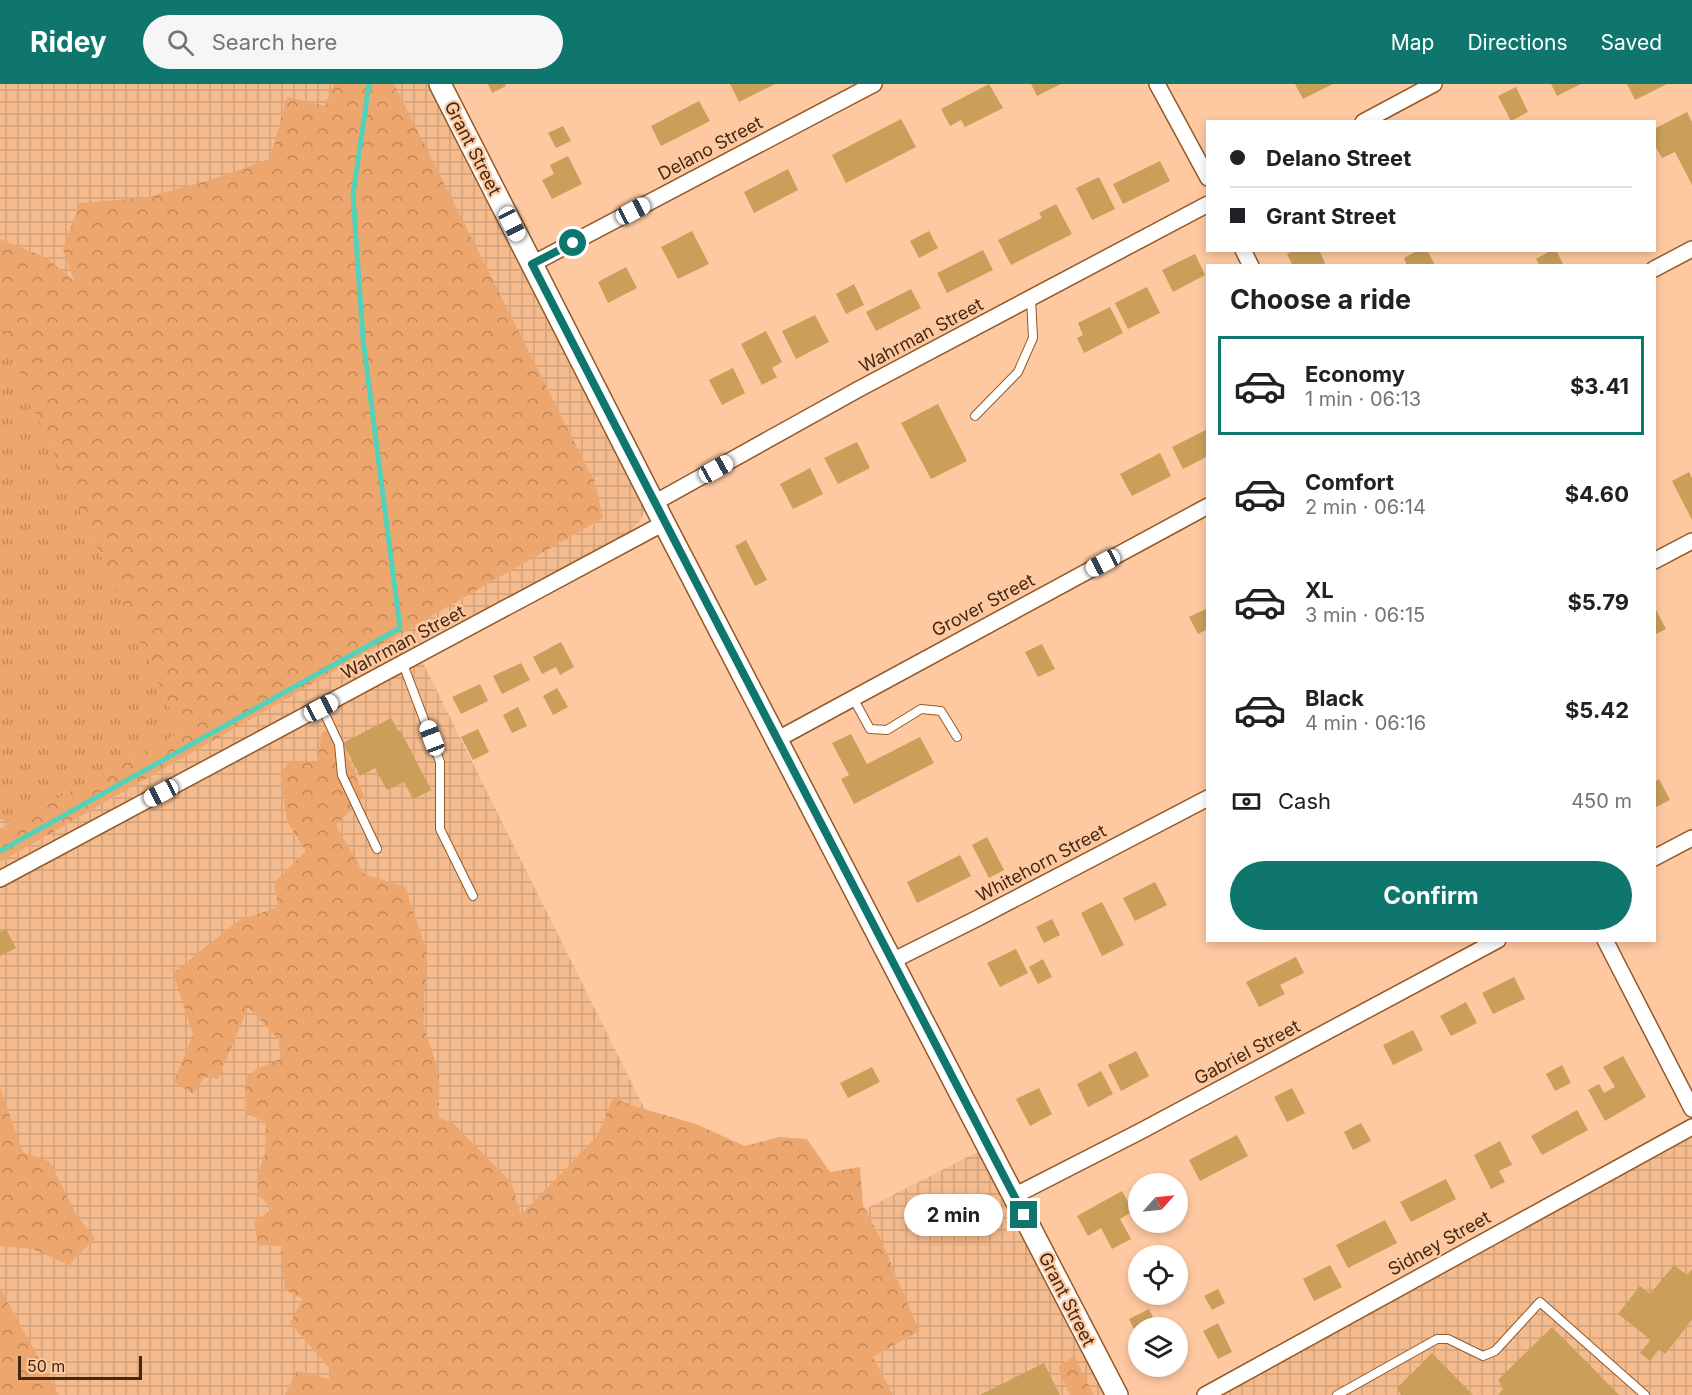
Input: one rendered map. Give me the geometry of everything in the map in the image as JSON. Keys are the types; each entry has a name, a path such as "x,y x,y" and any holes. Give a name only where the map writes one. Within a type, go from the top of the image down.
{"street":[{"name":"Grant Street","path":"440,84 664,523 1117,1395"},
{"name":"Delano Street","path":"532,264 874,84"},
{"path":"1156,84 1206,174"},
{"path":"1367,120 1434,84"},
{"name":"Wahrman Street","path":"654,503 859,389 1206,205"},
{"path":"1656,268 1692,249"},
{"name":"Grover Street","path":"778,739 1206,507"},
{"name":"Wahrman Street","path":"0,879 664,523"},
{"path":"1656,560 1692,541"},
{"name":"Whitehorn Street","path":"892,961 1206,799"},
{"path":"1656,857 1692,838"},
{"name":"Gabriel Street","path":"1014,1196 1141,1131 1494,942"},
{"path":"1606,942 1692,1109"},
{"name":"Sidney Street","path":"1205,1395 1692,1127"}],"lane":[{"path":"975,416 1018,372 1033,338 1031,298"},
{"path":"403,664 440,762 440,829 473,896"},
{"path":"853,698 859,705 870,729 888,730 921,709 941,711 957,737"},
{"path":"321,708 339,744 342,775 377,849"},
{"path":"1337,1395 1437,1339 1448,1339 1483,1356 1495,1351 1540,1302 1645,1395"}],"shaded area":[{"path":"0,84 433,84 645,502 640,521 630,532 615,542 414,645 729,1279 983,1149 1110,1395 0,1395"},
{"path":"1692,1137 1692,1395 1220,1395"}],"green space":[{"path":"334,84 394,84 595,483 603,518 0,862 0,829 181,732 27,394 0,321 0,239 45,257 74,281 63,249 80,203 144,198 217,178 270,159 287,97 325,106"},
{"path":"0,321 27,394 181,732 13,822 0,819"},
{"path":"337,728 364,797 336,825 364,874 405,887 427,952 424,1028 439,1072 439,1118 453,1123 511,1182 521,1215 598,1135 613,1098 696,1124 745,1146 779,1137 807,1139 830,1172 860,1167 863,1205 882,1242 919,1331 873,1357 893,1395 285,1395 297,1371 329,1379 331,1370 290,1323 303,1299 285,1290 281,1246 258,1245 254,1221 273,1209 259,1196 257,1176 265,1154 266,1122 245,1113 245,1077 280,1059 279,1040 248,1007 218,1079 204,1077 193,1094 174,1082 193,1034 173,973 238,921 278,907 274,883 306,851 287,821 280,773 290,761 317,763 322,732"},
{"path":"0,1088 23,1152 50,1162 77,1216 95,1238 69,1265 32,1249 0,1246"},
{"path":"0,1288 59,1395 0,1395"},
{"path":"1074,1356 1094,1395 1070,1395 1058,1367"}],"building":[{"path":"488,84 505,84 506,86 492,93"},
{"path":"730,84 775,84 739,102"},
{"path":"989,84 1003,108 965,127 961,120 950,126 941,109"},
{"path":"1031,84 1061,84 1037,96"},
{"path":"1295,84 1333,84 1303,99"},
{"path":"1551,84 1581,84 1557,96"},
{"path":"1627,84 1667,84 1635,100"},
{"path":"1516,87 1528,112 1510,120 1498,96"},
{"path":"699,101 710,121 661,146 651,126"},
{"path":"1687,112 1692,122 1692,185 1675,152 1662,158 1656,148 1656,128"},
{"path":"901,119 916,147 846,183 832,155"},
{"path":"563,126 571,141 556,148 548,133"},
{"path":"568,156 582,184 552,199 542,180 554,174 550,165"},
{"path":"1160,161 1170,181 1123,204 1113,184"},
{"path":"788,169 798,190 754,213 744,192"},
{"path":"1099,177 1115,209 1092,220 1076,188"},
{"path":"1056,204 1072,234 1011,265 998,240 1042,218 1039,213"},
{"path":"692,231 709,264 678,279 661,247"},
{"path":"929,231 938,248 919,258 910,241"},
{"path":"983,250 993,270 947,293 937,273"},
{"path":"1320,252 1325,263 1292,264 1287,254"},
{"path":"1415,252 1428,252 1434,264 1406,264 1404,258"},
{"path":"1548,252 1557,252 1563,264 1539,264 1536,259"},
{"path":"1195,254 1205,275 1173,292 1162,270"},
{"path":"626,267 637,288 608,303 598,282"},
{"path":"854,284 864,305 846,314 836,294"},
{"path":"1147,287 1160,313 1128,329 1115,303"},
{"path":"911,289 921,308 876,331 866,312"},
{"path":"1110,307 1123,333 1084,353 1077,338 1083,335 1078,323"},
{"path":"815,315 829,342 796,359 782,331"},
{"path":"766,331 782,362 772,368 777,377 762,385 741,344"},
{"path":"733,368 745,393 722,405 709,380"},
{"path":"938,404 967,461 931,479 901,423"},
{"path":"1206,430 1206,457 1183,469 1172,447"},
{"path":"857,442 870,468 838,484 824,458"},
{"path":"1160,453 1171,476 1132,496 1120,474"},
{"path":"810,468 823,494 793,509 780,484"},
{"path":"1689,472 1692,478 1692,520 1672,481"},
{"path":"746,540 767,580 755,586 735,546"},
{"path":"1206,609 1206,630 1198,634 1189,617"},
{"path":"1656,610 1666,629 1656,634"},
{"path":"561,642 574,667 560,675 556,667 542,674 533,657"},
{"path":"1042,644 1055,669 1038,677 1025,652"},
{"path":"521,663 530,680 502,694 493,676"},
{"path":"480,684 488,701 461,714 452,697"},
{"path":"557,688 568,707 553,715 543,696"},
{"path":"518,707 527,726 512,733 503,715"},
{"path":"391,718 398,731 400,730 431,790 413,799 404,782 387,790 375,768 360,776 343,743"},
{"path":"478,729 489,752 473,760 461,737"},
{"path":"851,734 867,764 920,737 934,763 854,804 841,779 849,775 832,743"},
{"path":"1659,779 1670,800 1656,807 1656,781"},
{"path":"987,837 1004,870 989,878 972,845"},
{"path":"960,855 971,876 917,903 907,882"},
{"path":"1155,882 1167,905 1135,921 1123,898"},
{"path":"1102,902 1124,945 1102,956 1081,913"},
{"path":"1052,919 1060,935 1044,943 1036,927"},
{"path":"6,929 16,948 0,956 0,932"},
{"path":"1016,949 1028,973 1000,987 987,963"},
{"path":"1296,957 1304,973 1280,985 1285,994 1259,1007 1246,982"},
{"path":"1043,959 1052,977 1038,984 1029,967"},
{"path":"1514,977 1525,999 1493,1014 1482,993"},
{"path":"1466,1002 1477,1023 1451,1036 1440,1016"},
{"path":"1413,1030 1423,1050 1393,1065 1383,1045"},
{"path":"1136,1051 1149,1076 1121,1091 1108,1065"},
{"path":"1623,1056 1646,1097 1605,1121 1588,1090 1599,1084 1604,1093 1615,1087 1603,1067"},
{"path":"1562,1065 1571,1083 1555,1091 1546,1074"},
{"path":"872,1067 880,1082 848,1098 840,1083"},
{"path":"1101,1071 1113,1094 1088,1107 1077,1084"},
{"path":"1039,1088 1052,1114 1030,1126 1016,1099"},
{"path":"1292,1088 1305,1113 1287,1122 1274,1097"},
{"path":"1577,1110 1588,1130 1542,1155 1531,1136"},
{"path":"1361,1123 1371,1141 1353,1150 1344,1132"},
{"path":"1237,1135 1248,1156 1200,1181 1189,1160"},
{"path":"1500,1141 1512,1165 1499,1171 1505,1182 1491,1189 1474,1155"},
{"path":"1446,1179 1456,1199 1411,1222 1400,1202"},
{"path":"1122,1191 1128,1202 1128,1214 1120,1219 1131,1239 1112,1249 1101,1228 1088,1236 1077,1216"},
{"path":"1385,1220 1397,1243 1348,1268 1336,1245"},
{"path":"1330,1265 1342,1287 1314,1301 1303,1279"},
{"path":"1674,1265 1687,1275 1692,1269 1692,1320 1665,1354 1659,1349 1650,1361 1640,1353 1651,1340 1618,1314 1640,1286 1650,1294"},
{"path":"1218,1289 1225,1303 1212,1310 1204,1296"},
{"path":"1149,1309 1153,1317 1133,1317"},
{"path":"1218,1323 1232,1352 1218,1359 1203,1331"},
{"path":"1552,1327 1619,1395 1498,1395 1503,1389 1498,1380"},
{"path":"1432,1353 1473,1395 1401,1395 1397,1388"},
{"path":"1044,1363 1060,1395 980,1395"}],"waterway":[{"path":"0,851 400,628 363,339 353,195 369,84"}],"route":[{"path":"573,243 532,264 1024,1215"}]}
